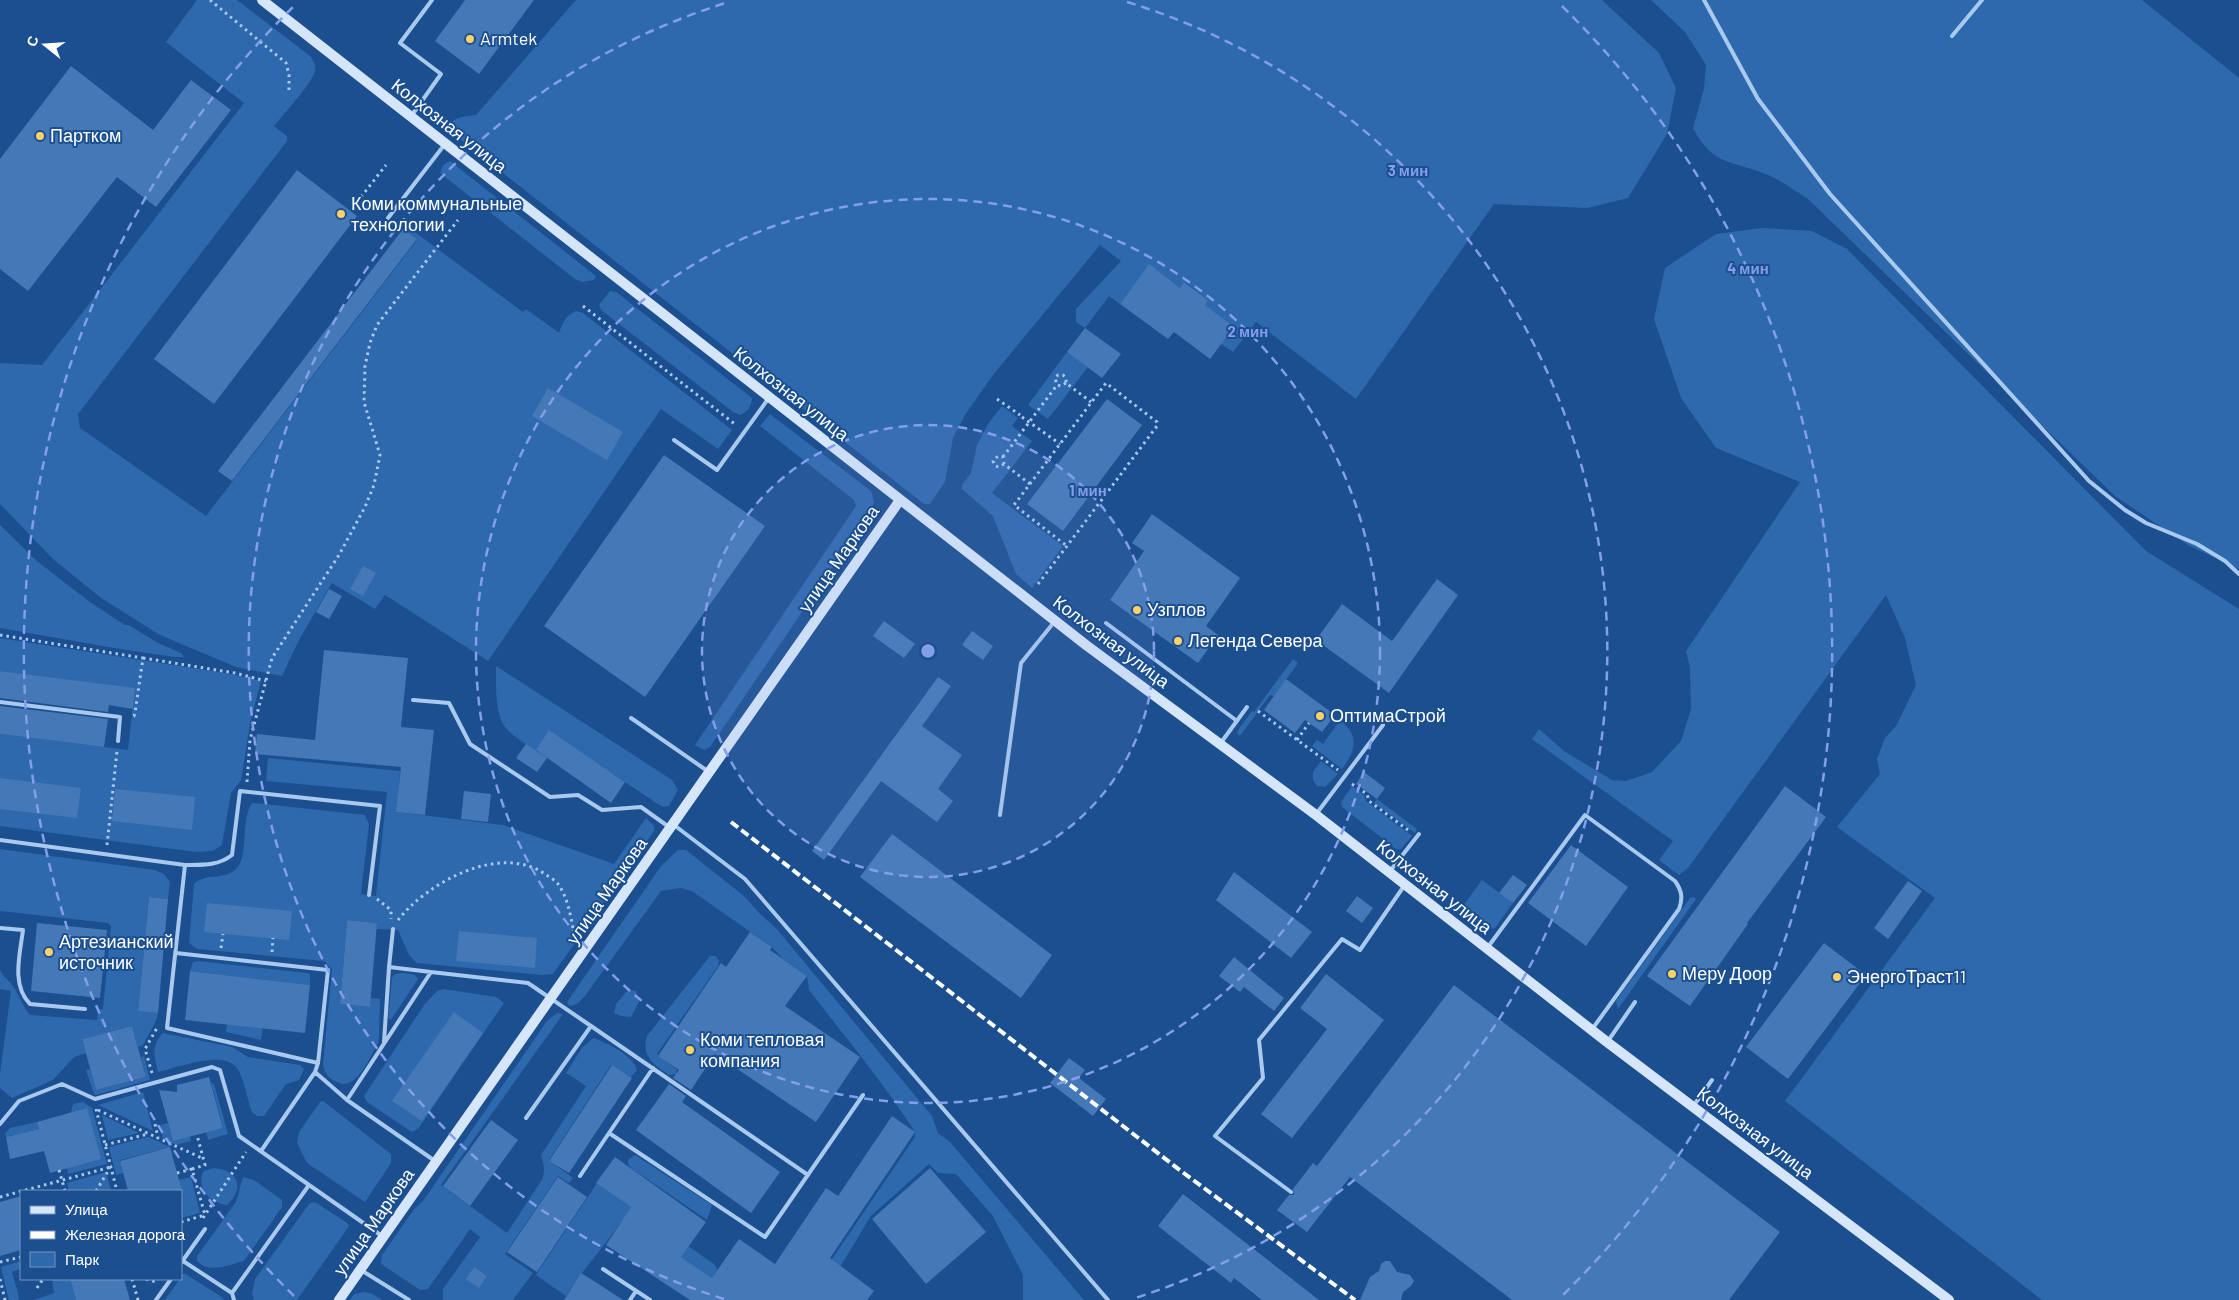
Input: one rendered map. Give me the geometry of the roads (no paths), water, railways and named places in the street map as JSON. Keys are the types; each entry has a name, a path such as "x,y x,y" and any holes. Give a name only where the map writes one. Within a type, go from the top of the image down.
{"street":[{"name":"Колхозная улица","path":"262,0 1056,621 1316,815 1607,1042 1949,1300"},
{"name":"улица Маркова","path":"339,1300 900,500"}],"lane":[{"path":"410,116 441,74 400,42 432,0"},
{"path":"1704,0 1758,99 1830,194 2089,481 2125,510 2146,523 2197,544 2225,561 2239,574"},
{"path":"1952,36 1982,0"},
{"path":"388,218 445,144"},
{"path":"674,440 717,470 769,398"},
{"path":"1000,815 1021,663 1056,621"},
{"path":"1106,623 1237,720"},
{"path":"413,700 449,703 470,744 550,797 578,795 602,810 640,807 673,826 745,879 1108,1300"},
{"path":"0,702 120,717 118,741"},
{"path":"1220,744 1247,707"},
{"path":"631,718 710,773"},
{"path":"1316,815 1383,725"},
{"path":"0,840 185,865 214,864 224,861 232,855 240,792 380,806 369,895"},
{"path":"1487,949 1585,815 1675,881 1682,893 1679,909 1592,1030"},
{"path":"1389,873 1418,835"},
{"path":"185,865 167,1028 318,1064"},
{"path":"1291,1192 1216,1136 1263,1078 1259,1040 1342,939 1360,950 1404,885"},
{"path":"0,928 23,930 18,978 22,993 30,1004 85,1010"},
{"path":"384,1042 393,929"},
{"path":"176,953 328,970 318,1064 315,1072 261,1151"},
{"path":"389,967 528,982 808,1175"},
{"path":"347,1100 431,972"},
{"path":"1607,1042 1635,1002"},
{"path":"526,1118 591,1026"},
{"path":"0,1124 19,1101 62,1084 95,1100 212,1067 220,1070 239,1136 384,1237"},
{"path":"580,1176 653,1068"},
{"path":"315,1072 347,1100 436,1162"},
{"path":"1693,1107 1712,1080"},
{"path":"609,1133 765,1237 863,1095"},
{"path":"232,1293 309,1185"},
{"path":"205,1229 182,1262 232,1293 234,1300"},
{"path":"603,1269 650,1300"},
{"path":"361,1270 409,1300"},
{"path":"156,1300 170,1280"},
{"path":"630,1300 636,1291"}],"railway":[{"path":"731,822 1181,1171 1355,1300"}],"place":[{"name":"Armtek","path":"470,39"},
{"name":"Партком","path":"40,136"},
{"name":"Коми коммунальные технологии","path":"341,214"},
{"name":"Узплов","path":"1137,610"},
{"name":"Легенда Севера","path":"1178,641"},
{"name":"ОптимаСтрой","path":"1320,716"},
{"name":"Артезианский источник","path":"49,952"},
{"name":"Меру Доор","path":"1672,974"},
{"name":"ЭнергоТраст11","path":"1837,977"},
{"name":"Коми тепловая компания","path":"690,1050"}]}
